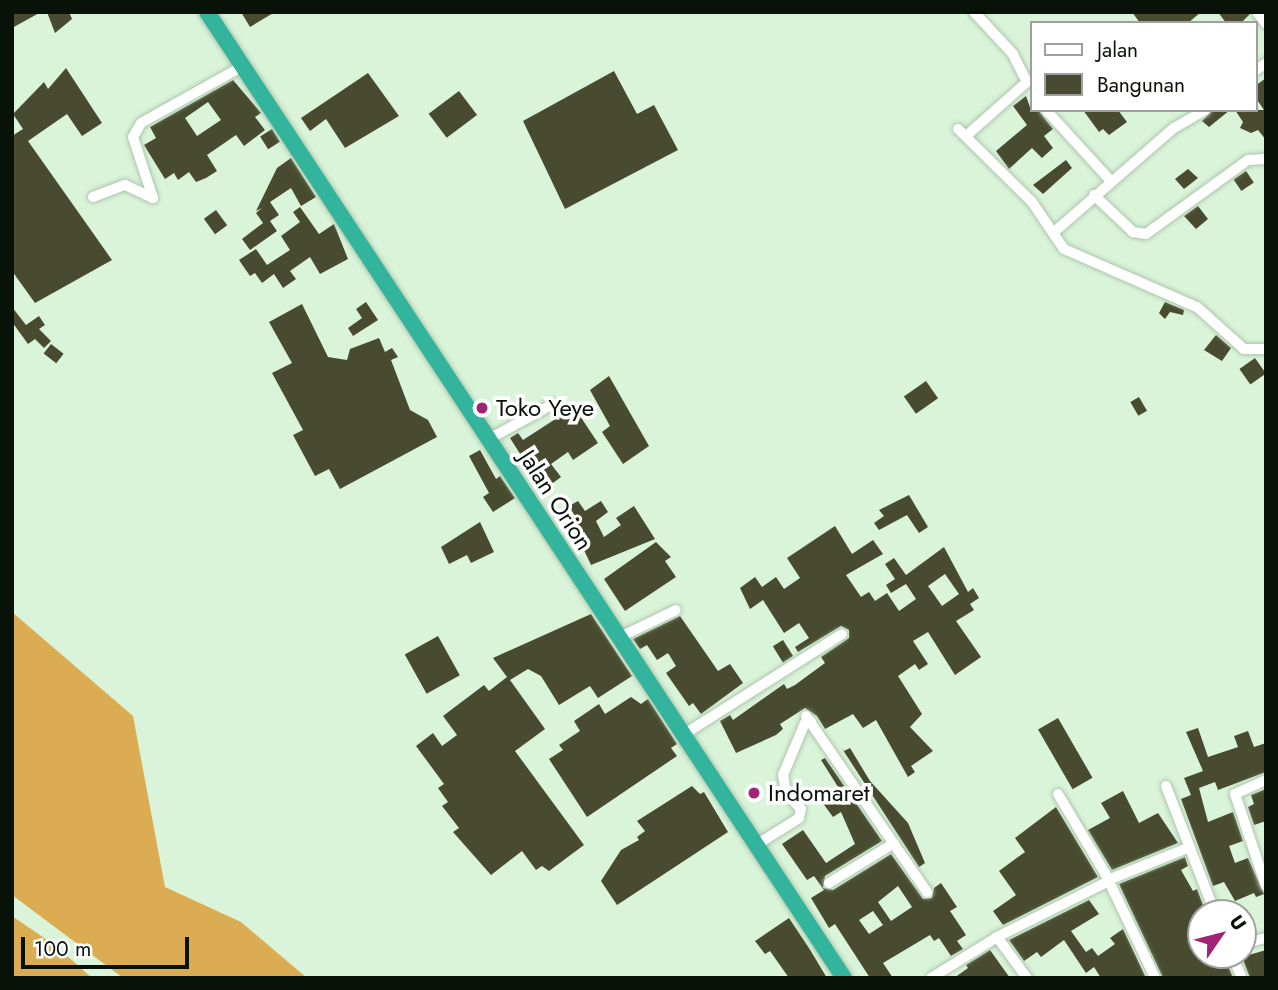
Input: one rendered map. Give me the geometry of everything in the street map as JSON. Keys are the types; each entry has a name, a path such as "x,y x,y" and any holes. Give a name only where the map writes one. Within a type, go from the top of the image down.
{"highway":[{"name":"Jalan Orion","path":"207,12 844,978"}],"street":[{"path":"974,12 1013,54 1029,86 962,132 1032,202 1064,249 1077,257 1197,307 1244,349 1266,349"},
{"path":"1257,12 1266,24"},
{"path":"93,197 125,185 153,198 133,137 141,123 242,67"},
{"path":"1048,112 1111,180"},
{"path":"1053,233 1174,128 1202,112"},
{"path":"1094,195 1133,232 1146,234 1248,160 1266,159"},
{"path":"489,439 553,404"},
{"path":"618,638 676,610"},
{"path":"683,735 842,634"},
{"path":"756,845 799,818 802,809 786,793 783,775 809,719 927,892"},
{"path":"1266,780 1235,794 1266,886"},
{"path":"1166,786 1210,899"},
{"path":"1058,794 1109,881 1155,978"},
{"path":"829,883 894,844"},
{"path":"930,978 997,937 1109,881 1190,847"},
{"path":"997,937 1027,978"}],"shaded area":[{"path":"12,612 133,716 165,887 241,922 307,978 123,978 12,895"},
{"path":"12,916 56,946 92,978 12,978"}],"building":[{"path":"12,12 41,12 12,28"},
{"path":"47,12 69,12 72,19 55,33"},
{"path":"241,12 275,12 250,27"},
{"path":"1132,12 1201,12 1190,21 1139,21"},
{"path":"1218,12 1250,14 1243,21 1225,21"},
{"path":"66,68 102,123 82,136 67,114 28,141 112,260 35,303 12,271 12,136 23,129 13,114 44,82 48,89"},
{"path":"614,71 637,114 654,105 678,150 565,209 523,121"},
{"path":"368,73 399,116 345,148 326,119 310,131 301,118"},
{"path":"1266,78 1266,140 1258,130 1251,133 1240,128 1243,122 1236,112 1264,110 1257,100 1257,85"},
{"path":"233,80 261,113 255,117 265,130 244,146 236,135 207,155 217,171 196,182 189,172 178,180 174,173 165,179 144,145 156,138 150,127","holes":["208,102 221,120 197,136 185,118"]},
{"path":"459,91 477,115 447,138 429,114"},
{"path":"1026,96 1030,112 1040,112 1053,129 1044,136 1053,148 1042,158 1032,148 1009,169 996,151 1027,125 1013,106"},
{"path":"1084,112 1120,112 1127,122 1109,135 1103,129 1099,132"},
{"path":"1211,112 1228,112 1209,127 1202,121"},
{"path":"272,129 280,142 268,149 260,136"},
{"path":"291,158 316,197 301,206 291,188 270,202 279,215 270,221 277,231 250,250 242,239 263,223 256,213 262,208 256,211 277,168"},
{"path":"1066,160 1072,168 1043,194 1033,185"},
{"path":"1188,169 1198,178 1184,189 1175,179"},
{"path":"1246,171 1254,183 1241,191 1234,179"},
{"path":"1198,206 1208,219 1196,229 1184,216"},
{"path":"300,207 319,234 334,224 348,259 320,274 310,257 290,271 296,279 283,288 274,274 262,283 255,273 250,276 239,260 256,249 267,265 290,250 281,236 300,222 293,212"},
{"path":"216,210 227,225 215,234 204,219"},
{"path":"366,302 378,320 353,336 348,328 362,318 356,309"},
{"path":"1165,302 1184,310 1183,315 1170,312 1165,319 1159,313"},
{"path":"302,304 328,357 347,360 350,349 379,338 385,352 392,348 398,357 391,360 410,410 428,420 437,437 340,489 329,469 315,476 293,435 303,430 272,373 292,363 269,322"},
{"path":"12,307 26,325 39,316 45,325 39,329 51,341 44,348 35,339 28,344 12,322"},
{"path":"1216,335 1231,348 1222,361 1204,350"},
{"path":"51,344 64,354 56,363 44,353"},
{"path":"1255,358 1266,374 1250,384 1239,369"},
{"path":"609,376 649,446 623,464 602,432 610,426 590,390"},
{"path":"926,381 938,398 916,414 904,396"},
{"path":"1139,397 1147,411 1138,416 1130,402"},
{"path":"574,407 598,443 573,460 568,452 551,464 561,477 549,486 536,467 531,471 510,438 518,433 523,440"},
{"path":"480,450 496,479 500,476 515,498 493,512 483,497 489,493 469,456"},
{"path":"909,495 928,527 919,533 907,515 879,530 874,523 884,516 879,510"},
{"path":"578,501 585,511 601,501 608,512 596,521 604,537 621,525 616,518 634,506 655,539 591,565 576,533 572,536 563,524 575,516 569,506"},
{"path":"480,522 494,552 471,563 467,555 449,564 441,547"},
{"path":"835,526 852,554 873,540 883,554 846,575 861,597 869,592 875,601 887,593 899,611 916,599 906,584 891,593 886,585 895,579 885,564 894,558 906,575 944,547 968,592 973,588 979,598 970,604 974,610 956,621 981,657 955,675 928,632 913,641 928,664 919,670 915,664 898,676 922,714 910,727 933,751 911,766 915,772 908,777 876,720 863,728 853,714 825,729 817,716 805,708 780,724 783,729 776,735 736,753 720,721 730,715 733,720 784,684 787,689 795,685 825,663 821,657 849,638 849,630 841,626 798,652 795,647 809,638 799,623 784,633 763,600 750,609 740,588 755,577 762,587 776,577 784,589 800,578 787,558","holes":["945,574 959,594 942,606 928,586"]},
{"path":"656,542 671,557 665,561 676,577 625,611 604,579"},
{"path":"591,614 632,676 598,698 590,686 559,705 541,676 528,669 510,680 545,729 515,751 584,845 549,871 542,866 536,870 522,851 491,875 453,832 459,828 442,806 448,802 438,788 444,784 416,746 433,733 442,746 457,735 443,716 484,685 489,691 507,677 493,658"},
{"path":"680,616 718,671 730,664 743,683 701,714 693,703 689,706 666,673 676,666 668,653 657,660 647,645 640,649 633,639"},
{"path":"438,636 460,675 427,694 405,654"},
{"path":"783,640 793,656 783,662 773,646"},
{"path":"631,697 641,704 648,699 677,744 671,748 677,756 587,817 549,759 563,750 559,745 580,731 574,721 599,704 605,714"},
{"path":"1058,718 1092,778 1073,789 1038,730"},
{"path":"1198,728 1208,757 1238,747 1234,736 1248,731 1254,747 1266,743 1266,772 1218,790 1215,782 1199,788 1208,822 1233,812 1243,841 1229,846 1235,863 1248,858 1264,894 1256,897 1254,893 1234,899 1224,882 1213,886 1181,799 1191,795 1184,778 1203,771 1186,732"},
{"path":"841,747 844,751 850,748 870,781 908,823 925,863 919,867"},
{"path":"825,758 882,841 825,876 823,888 833,890 891,854 923,899 932,898 934,888 941,883 957,907 950,911 966,935 957,941 963,949 951,956 939,938 934,941 930,935 883,963 893,978 870,978 835,924 829,928 811,898 824,890 814,876 807,880 782,844 803,830 826,863 855,844 841,812 833,817 822,802 840,790 821,760","holes":["898,886 912,907 891,921 878,902","873,911 883,925 869,934 859,920"]},
{"path":"692,786 700,794 704,792 728,832 617,905 601,881 621,850 639,840 637,837 645,831 637,821"},
{"path":"1266,789 1266,821 1254,825 1248,807 1254,804 1251,795"},
{"path":"1123,791 1139,823 1158,813 1178,843 1112,870 1088,830 1110,818 1101,803"},
{"path":"1056,807 1098,877 1003,925 993,911 1016,895 999,871 1025,852 1015,838"},
{"path":"1185,857 1188,866 1181,870 1193,891 1197,889 1201,899 1187,899 1187,969 1229,969 1233,978 1163,978 1119,884"},
{"path":"1089,900 1099,914 1071,931 1086,952 1092,948 1098,956 1115,944 1110,938 1123,929 1146,978 1101,978 1094,967 1086,973 1064,940 1041,957 1037,952 1024,961 1009,940"},
{"path":"789,918 827,978 789,978 770,951 765,954 755,941"},
{"path":"990,950 1010,978 954,978 968,968 966,965"},
{"path":"1266,950 1266,978 1250,978 1247,969 1257,969 1257,953"}],"place":[{"name":"Toko Yeye","path":"482,408"},
{"name":"Indomaret","path":"754,793"}]}
